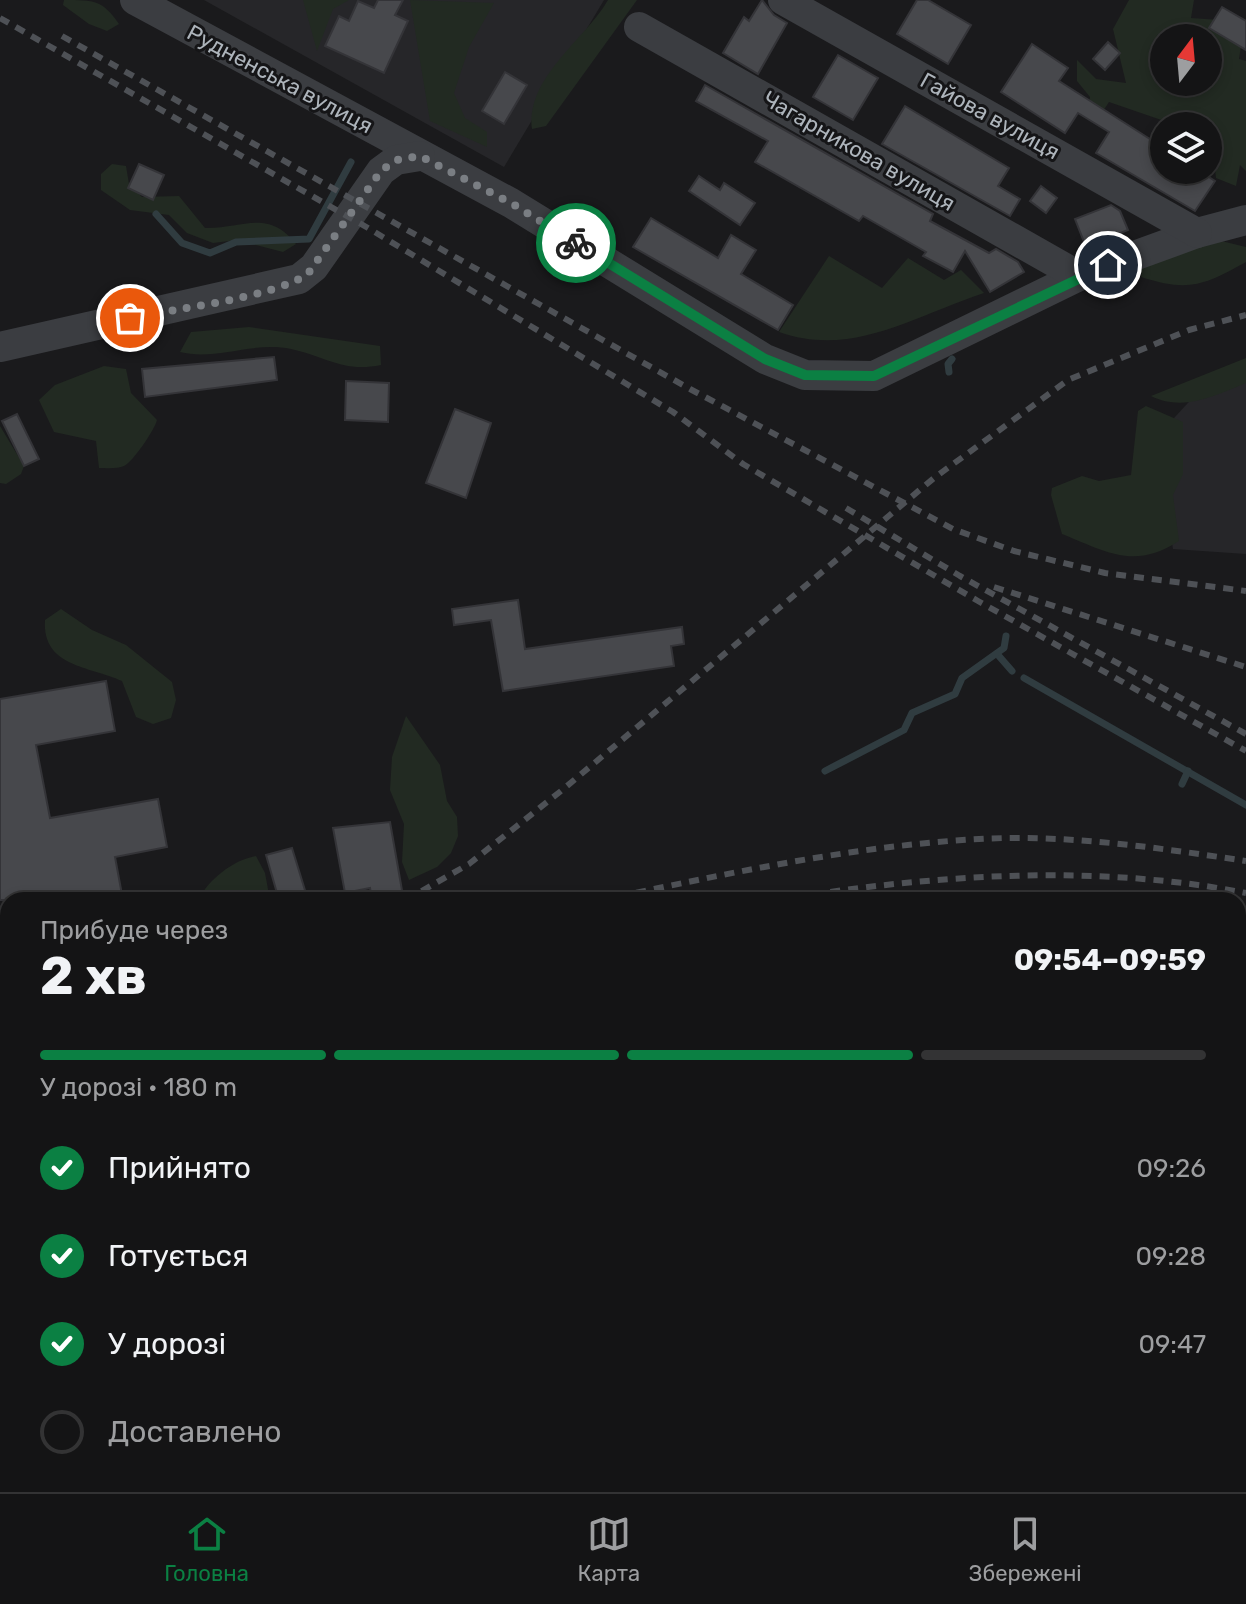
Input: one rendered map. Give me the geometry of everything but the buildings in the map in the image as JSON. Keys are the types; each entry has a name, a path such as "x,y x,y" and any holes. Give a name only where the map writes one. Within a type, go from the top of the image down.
{"street":[{"name":"Рудненська вулиця","path":"135,0 511,203 765,359 805,375 874,376 1079,276 1197,233 1246,220"},
{"name":"Гайова вулиця","path":"783,0 1197,233"},
{"name":"Чагарникова вулиця","path":"639,27 1079,276"},
{"path":"0,347 299,279 314,267 381,171 396,160 420,156"}],"shaded area":[{"path":"64,0 97,3 108,10 119,24 107,31 89,24 63,5"},
{"path":"204,0 604,0 504,167"},
{"path":"303,0 349,0 333,9 317,51"},
{"path":"410,0 494,3 469,47 454,93 465,118 487,132 487,147 430,121"},
{"path":"608,0 637,0 546,126 532,129 533,110 547,76"},
{"path":"1129,0 1194,0 1191,18 1219,20 1243,33 1239,59 1246,61 1246,171 1240,165 1236,186 1222,180 1222,112 1150,112 1150,116 1109,102 1097,120 1088,115 1090,97 1077,81 1077,60 1096,79 1126,83 1113,29"},
{"path":"112,164 126,166 129,184 142,197 179,196 205,228 264,223 275,226 296,244 283,252 237,240 213,243 187,233 169,215 130,210 101,190 101,174"},
{"path":"1209,238 1246,247 1246,262 1218,277 1195,284 1171,284 1141,277 1142,266"},
{"path":"829,256 882,288 908,258 944,280 961,270 984,293 883,331 858,337 806,339 779,332"},
{"path":"249,327 380,346 381,365 356,367 277,347 207,354 180,352 191,332"},
{"path":"1246,358 1246,383 1222,393 1175,403 1151,396"},
{"path":"104,366 126,369 131,393 157,420 138,452 119,468 99,468 96,441 54,432 39,400 55,385"},
{"path":"1246,374 1246,554 1173,549 1163,490 1164,429 1198,392"},
{"path":"1146,406 1183,422 1183,474 1173,495 1179,541 1148,555 1134,556 1107,552 1062,534 1051,495 1052,488 1082,476 1099,481 1131,475 1138,411"},
{"path":"0,426 24,466 21,474 6,484 0,483"},
{"path":"61,609 92,630 126,645 172,682 176,700 171,718 153,724 136,717 122,681 82,668 59,656 46,636 45,620"},
{"path":"406,716 440,765 447,801 457,817 458,836 451,853 437,867 409,880 402,862 404,824 390,790 392,757"},
{"path":"256,856 265,873 269,892 203,892 222,872"}],"waterway":[{"path":"156,214 182,243 210,253 236,242 309,239 351,162"},
{"path":"949,372 948,364 952,359"},
{"path":"825,771 904,730 912,713 955,694 962,678 1004,648 1006,636"},
{"path":"998,655 1012,671"},
{"path":"1024,678 1246,805"},
{"path":"1182,784 1188,771"}],"railway":[{"path":"0,18 368,228 673,412 743,464 978,601 1246,751"},
{"path":"62,36 690,389 953,529 1014,551 1105,573 1246,591"},
{"path":"420,892 469,864 561,791 934,478 1068,380 1189,330 1246,315"},
{"path":"846,508 960,576 1246,734"},
{"path":"994,587 1246,667"},
{"path":"640,892 836,855 979,839 1080,840 1246,861"},
{"path":"829,892 952,879 1071,875 1129,878 1240,892"}],"way so far":[{"path":"130,318 240,296 289,284 307,275 381,171 396,160 420,156 511,203 576,243"}],"route":[{"path":"576,243 765,359 805,375 833,377 874,376 1079,276 1108,265"}]}
